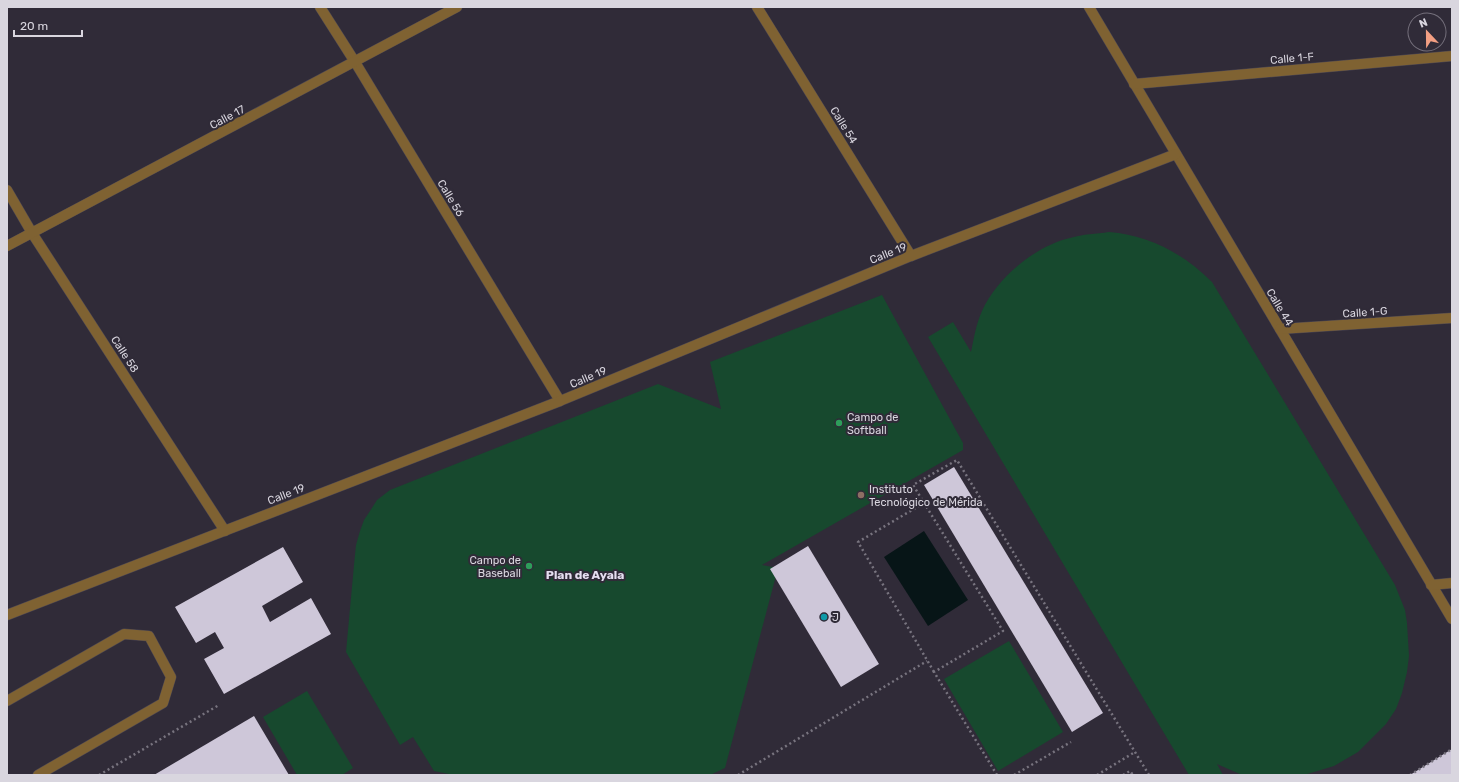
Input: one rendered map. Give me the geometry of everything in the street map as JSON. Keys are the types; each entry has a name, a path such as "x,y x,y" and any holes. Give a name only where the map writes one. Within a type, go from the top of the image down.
{"street":[{"name":"Calle 56","path":"320,7 355,62 560,401"},
{"name":"Calle 17","path":"7,246 457,7"},
{"name":"Calle 54","path":"756,7 911,256"},
{"name":"Calle 44","path":"1088,7 1452,618"},
{"name":"Calle 1-F","path":"1134,84 1452,56"},
{"name":"Calle 19","path":"7,615 560,401 911,256 1176,154"},
{"name":"Calle 58","path":"7,190 32,233 224,531"},
{"name":"Calle 1-G","path":"1280,329 1452,318"},
{"path":"1431,585 1452,583"},
{"path":"7,701 124,634 149,636 171,677 163,703 38,775"}],"path":[{"path":"934,672 1003,631 913,485 957,460 1149,775"},
{"path":"924,503 858,542 927,661 997,775"},
{"path":"738,775 927,661"},
{"path":"99,775 219,705"},
{"path":"1014,775 1071,742"},
{"path":"1410,775 1452,749"},
{"path":"1097,775 1135,752"},
{"path":"1123,775 1130,771 1133,775"}],"green space":[{"path":"1109,232 1138,237 1165,248 1190,263 1212,282 1395,585 1405,610 1407,623 1409,656 1402,693 1396,709 1386,724 1358,752 1334,766 1304,775 1242,775 1217,764 1223,775 1189,775 928,337 953,322 971,352 975,331 982,311 997,287 1018,265 1044,248 1057,242 1080,236"},
{"path":"882,295 963,443 963,450 762,565 778,568 725,768 710,775 454,775 434,771 413,737 400,745 346,652 356,545 364,520 377,500 390,490 658,384 721,409 710,362"},
{"path":"1009,641 1063,732 998,771 944,679"},
{"path":"307,691 353,768 342,775 297,775 263,717"}],"shaded area":[{"path":"924,531 968,600 928,626 884,557"}],"building":[{"path":"954,467 1103,713 1072,732 924,485"},
{"name":"J","path":"808,546 879,664 841,687 770,569"},
{"path":"283,547 303,582 262,606 270,622 311,598 331,634 224,694 204,659 224,648 215,632 196,643 175,607"},
{"path":"254,716 289,775 154,775"},
{"path":"1452,749 1452,775 1410,775"}],"place":[{"name":"Campo de Softball","path":"839,423"},
{"name":"Instituto Tecnológico de Mérida","path":"861,495"},
{"name":"Campo de Baseball","path":"529,566"},
{"name":"J","path":"824,617"}],"district":[{"name":"Plan de Ayala","path":"585,575"}]}
